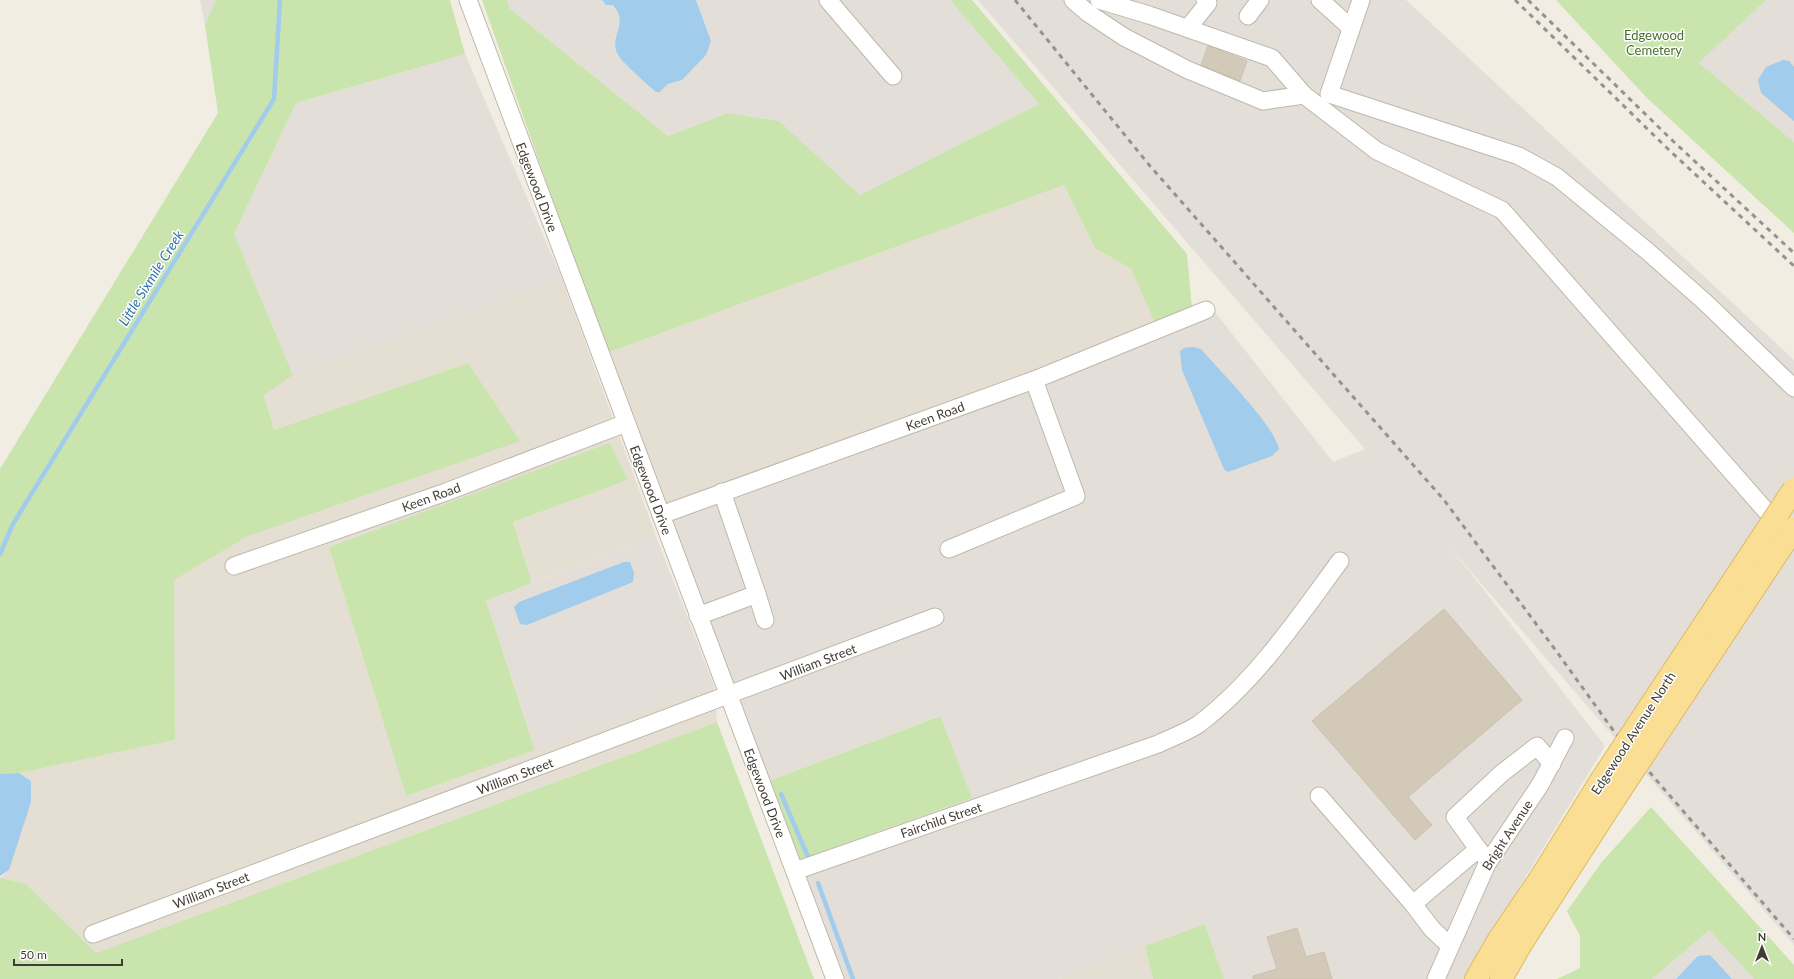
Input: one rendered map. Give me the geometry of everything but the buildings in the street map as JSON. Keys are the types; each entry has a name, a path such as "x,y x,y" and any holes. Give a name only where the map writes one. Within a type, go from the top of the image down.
{"main road":[{"name":"Edgewood Avenue North","path":"1476,979 1498,941 1544,872 1600,782 1794,489"},
{"name":"Edgewood Avenue North","path":"1501,979 1521,944 1615,798 1794,528"}],"street":[{"name":"Edgewood Drive","path":"468,0 835,979"},
{"path":"828,0 893,76"},
{"path":"1073,0 1088,13 1124,37 1188,70 1263,102 1304,94 1329,94 1519,156 1557,177 1640,246 1700,299 1794,388"},
{"path":"1099,0 1188,28 1272,58 1304,94 1377,151 1502,210 1794,543"},
{"path":"1248,16 1260,0"},
{"path":"1320,0 1352,28"},
{"path":"1329,94 1361,0"},
{"path":"1188,28 1208,1"},
{"name":"Keen Road","path":"661,514 1034,380 1206,310"},
{"path":"949,549 1076,496 1034,380"},
{"name":"Keen Road","path":"234,566 446,492 626,423"},
{"path":"722,492 766,620"},
{"name":"Fairchild Street","path":"795,871 1158,744 1198,724 1244,683 1292,626 1340,561"},
{"path":"698,616 756,594"},
{"name":"William Street","path":"93,934 935,617"},
{"name":"Bright Avenue","path":"1436,979 1450,946 1483,855 1540,785 1565,738"},
{"path":"1413,904 1483,855 1455,817 1502,773 1537,746 1552,764"},
{"path":"1319,796 1413,904 1432,929 1450,946"}],"shaded area":[{"path":"200,0 216,0 205,25"},
{"path":"507,0 602,0 606,5 613,5 619,13 621,27 615,37 618,55 656,92 660,92 668,84 682,80 706,55 711,41 696,0 950,0 1039,104 860,195 779,121 728,113 668,136 509,8"},
{"path":"978,0 1406,0 1794,360 1794,945 1440,536 1605,746 1464,979 1224,979 1205,924 1059,979 843,979 799,860 972,798 939,716 769,781 668,519 1207,302 1333,462 1365,449"},
{"path":"1766,0 1794,0 1794,142 1699,63"},
{"path":"465,54 562,279 293,375 234,234 296,103"},
{"path":"1064,185 1095,248 1131,269 1155,323 668,519 607,353"},
{"path":"562,279 656,536 532,583 513,522 628,480 610,444 329,547 406,796 714,686 717,722 96,953 26,884 0,878 9,870 31,781 19,773 175,740 173,580 248,536 468,363 274,430 264,394 293,375"},
{"path":"656,536 714,686 535,750 486,601"},
{"path":"1709,930 1754,979 1652,979"},
{"path":"1145,946 1153,979 1059,979"}],"green space":[{"path":"216,0 450,0 465,54 296,103 234,234 293,375 264,395 274,430 468,363 520,441 248,536 174,580 175,740 19,773 0,774 0,469 218,113 205,25"},
{"path":"482,0 507,0 509,8 668,136 728,113 779,121 860,195 1039,104 950,0 972,0 1187,254 1192,308 1155,323 1131,269 1095,248 1064,185 607,353"},
{"name":"Edgewood Cemetery","path":"1556,0 1766,0 1699,63 1794,142 1794,233 1647,98"},
{"path":"610,443 628,480 513,522 532,583 486,601 535,750 406,796 329,547"},
{"path":"940,716 972,798 799,860 769,781"},
{"path":"717,722 814,979 0,979 0,878 26,884 96,953"},
{"path":"1651,807 1794,965 1794,979 1754,979 1709,930 1652,979 1557,979 1580,968 1580,936 1567,911 1601,863"},
{"path":"1205,924 1224,979 1153,979 1145,946"}],"water":[{"path":"602,0 696,0 711,41 706,55 682,80 668,84 660,92 656,92 618,55 615,42 620,18 613,5 606,5"},
{"path":"1783,60 1789,61 1794,67 1794,121 1761,93 1758,80 1766,67"},
{"path":"1193,347 1201,349 1257,412 1275,439 1279,449 1272,456 1228,472 1224,469 1182,370 1180,351 1184,348"},
{"path":"624,562 630,562 634,573 633,582 527,625 520,624 514,607 519,602"},
{"path":"19,773 31,781 31,802 9,870 0,876 0,774"},
{"path":"1710,955 1732,979 1676,979 1698,956"}],"waterway":[{"name":"Little Sixmile Creek","path":"0,554 13,524 274,99 280,0"},
{"path":"781,794 809,859"},
{"path":"818,883 853,979"}],"railway":[{"path":"1015,0 1150,166 1444,500 1613,730 1794,939"},
{"path":"1515,0 1668,149 1794,266"},
{"path":"1528,0 1674,142 1794,253"}]}
